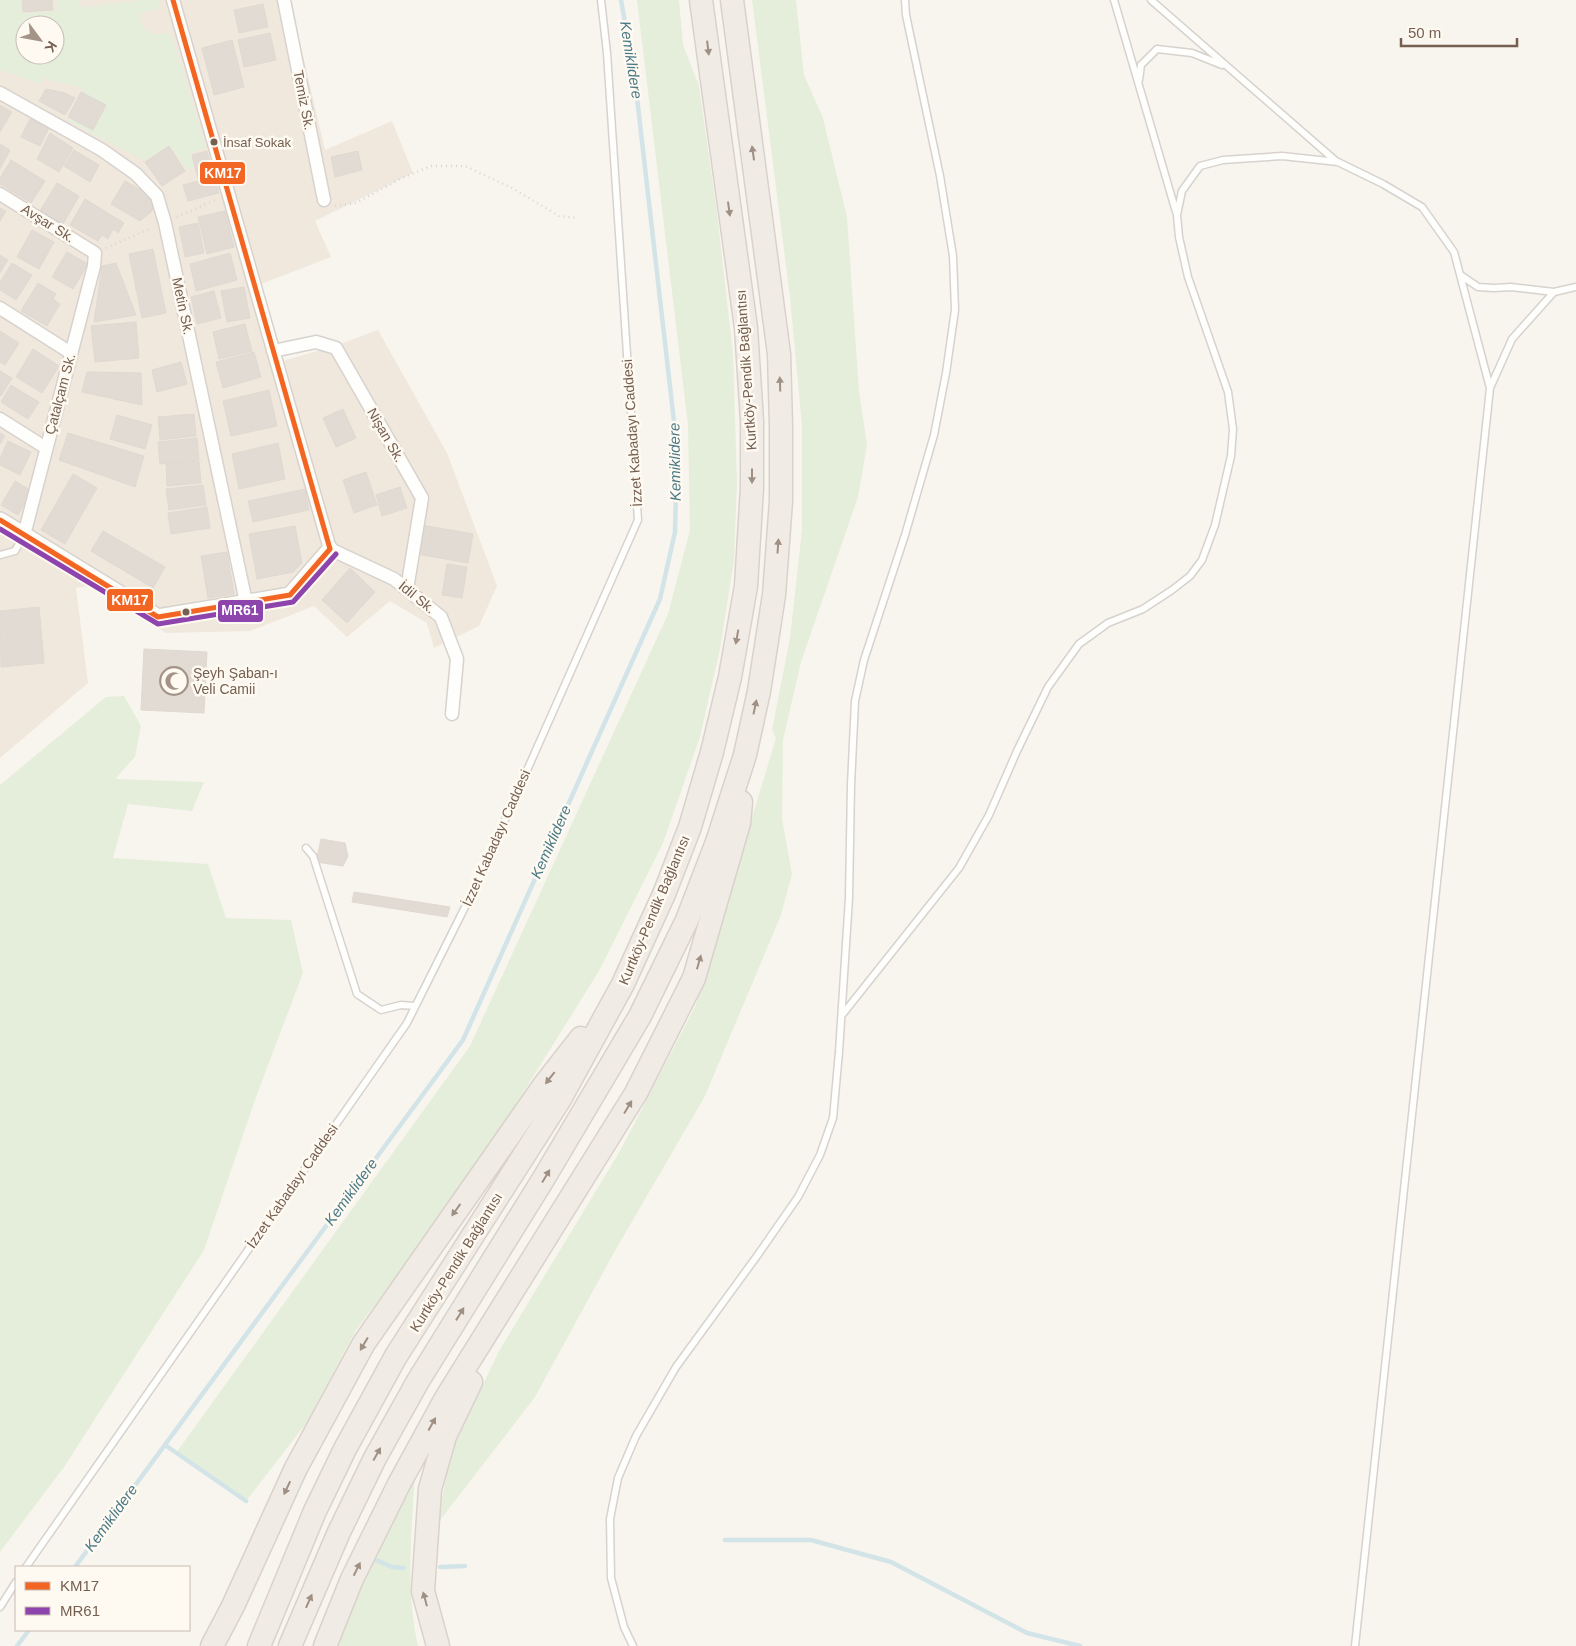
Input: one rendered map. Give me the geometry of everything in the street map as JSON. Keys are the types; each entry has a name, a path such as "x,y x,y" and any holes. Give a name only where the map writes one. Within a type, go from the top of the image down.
{"highway":[{"name":"Kurtköy-Pendik Bağlantısı","path":"259,1646 315,1511 344,1449 396,1356 560,1099 623,984 664,894 692,818 712,752 730,677 746,586 752,488 752,421 746,338 701,0"},
{"path":"290,1646 339,1532 375,1458 418,1381 544,1178 640,1016 687,920 717,842 745,754 774,595 782,501 781,425 779,354 732,0"},
{"path":"325,1646 356,1570 399,1484 446,1398 636,1094 694,978 739,823 745,754"},
{"path":"212,1646 233,1606 296,1468 364,1343 545,1084 623,984"},
{"path":"438,1646 423,1591 430,1489 445,1436 468,1388 614,1129"},
{"path":"222,1646 233,1606"}],"street":[{"path":"0,520 158,617 290,595 330,549 173,0"},
{"name":"Temiz Sk.","path":"284,0 324,200"},
{"name":"Metin Sk.","path":"0,93 102,150 136,174 158,196 246,602"},
{"name":"Avşar Sk.","path":"0,194 95,253"},
{"name":"Çatalçam Sk.","path":"24,535 94,266 95,253"},
{"path":"0,308 71,352"},
{"name":"Nişan Sk.","path":"273,351 316,342 336,348 422,498 406,588"},
{"path":"0,419 46,448"},
{"name":"İdil Sk.","path":"330,549 394,579 441,617 457,659 452,714"}],"lane":[{"name":"İzzet Kabadayı Caddesi","path":"27,1566 407,1023 477,883 638,520 608,63 601,0"},
{"path":"633,1646 624,1627 611,1578 610,1519 618,1478 636,1436 676,1367 798,1197 820,1155 833,1118 842,1016 849,898 855,701 864,660 905,535 934,435 946,373 955,310 953,256 940,176 906,15 906,0"},
{"path":"842,1016 959,868 989,815 1048,687 1079,644 1108,623 1143,608 1190,576 1202,560 1215,525 1231,456 1233,429 1228,392 1188,277 1179,237 1177,215 1114,0"},
{"path":"1151,0 1338,162 1383,184 1422,207 1454,252 1462,276 1490,388"},
{"path":"1139,85 1140,65 1157,49 1192,53 1228,68"},
{"path":"1177,215 1182,191 1200,166 1223,160 1282,156 1338,162"},
{"path":"1462,276 1478,287 1511,287 1554,292 1576,287"},
{"path":"1355,1646 1490,388 1512,339 1554,292"},
{"path":"0,555 15,551 24,535"},
{"path":"306,848 314,856 357,994 381,1010 401,1005 415,1006"},
{"path":"0,1607 15,1584"}],"path":[{"path":"324,200 336,207 356,203 402,178 431,166 465,166 514,189 559,216 577,218"},
{"path":"95,253 228,194"}],"shaded area":[{"path":"0,0 290,0 325,150 392,121 413,173 315,221 331,257 256,286 283,361 340,344 378,330 447,453 497,586 479,626 434,648 427,623 390,601 347,637 314,606 250,631 166,633 89,586 76,588 88,683 0,758"}],"green space":[{"path":"0,0 22,0 23,14 57,11 56,0 79,0 81,7 159,0 160,8 140,14 143,29 153,34 171,33 206,148 191,153 195,166 187,170 170,145 144,161 67,120 83,88 43,78 41,84 1,70 0,72"},
{"path":"637,0 679,0 683,45 699,86 717,213 733,354 737,481 734,560 720,649 700,737 663,843 599,971 466,1184 356,1330 308,1421 246,1501 176,1453 470,1046 668,614 690,530 688,425"},
{"path":"752,0 796,0 804,75 823,118 847,217 859,391 867,445 858,497 801,662 783,740 782,819 792,874 781,915 705,1096 612,1256 535,1397 437,1524 451,1452 499,1351 620,1151 695,1007 776,738 772,730 790,638 802,530 802,426 790,297"},
{"path":"124,696 141,726 135,757 115,779 204,782 192,811 128,804 113,858 208,864 226,918 291,920 303,973 256,1097 204,1250 64,1467 0,1552 0,785 106,697"},
{"path":"415,1471 411,1537 411,1581 414,1624 418,1646 335,1646 368,1567"}],"building":[{"path":"22,0 52,0 53,10 23,12"},
{"path":"263,4 268,27 239,33 234,10"},
{"path":"270,33 276,60 244,67 238,40"},
{"path":"232,40 244,87 214,95 202,48"},
{"path":"46,89 65,93 75,98 65,115 39,101"},
{"path":"81,92 106,105 93,130 68,117"},
{"path":"0,105 12,112 0,132"},
{"path":"30,119 49,128 40,146 21,137"},
{"path":"50,133 73,148 59,172 37,159"},
{"path":"0,144 10,150 0,169"},
{"path":"169,146 185,171 162,186 145,162"},
{"path":"74,150 99,165 90,182 64,166"},
{"path":"207,151 213,175 198,179 192,155"},
{"path":"358,151 362,170 335,177 331,157"},
{"path":"11,160 45,181 31,203 0,184 0,178"},
{"path":"214,177 219,193 188,201 183,185"},
{"path":"125,181 158,200 151,212 140,221 111,204"},
{"path":"57,183 79,196 63,224 40,211"},
{"path":"85,199 124,223 118,233 113,229 108,239 102,235 98,241 70,225"},
{"path":"0,208 6,211 0,221"},
{"path":"225,211 234,247 207,254 198,217"},
{"path":"198,223 204,253 185,257 179,227"},
{"path":"32,230 54,242 39,269 17,257"},
{"path":"153,249 166,313 142,318 129,254"},
{"path":"67,252 88,264 73,289 52,277"},
{"path":"230,253 237,280 196,291 190,264"},
{"path":"0,255 8,260 0,273"},
{"path":"12,263 32,275 16,300 0,290 0,282"},
{"path":"116,263 136,315 94,322 102,266"},
{"path":"38,283 56,294 53,299 60,304 47,326 21,311"},
{"path":"244,287 250,318 227,322 221,291"},
{"path":"214,291 221,318 197,324 191,297"},
{"path":"136,322 139,358 95,362 91,326"},
{"path":"245,324 252,351 219,359 213,332"},
{"path":"0,331 19,343 5,365 0,362"},
{"path":"33,349 59,366 42,393 16,377"},
{"path":"254,352 261,377 223,388 216,362"},
{"path":"181,362 187,384 157,392 152,370"},
{"path":"0,371 12,378 1,396 0,395"},
{"path":"87,372 141,373 142,405 82,392"},
{"path":"11,385 39,402 28,419 1,402"},
{"path":"269,390 277,426 231,436 223,401"},
{"path":"343,409 356,438 336,447 323,418"},
{"path":"194,414 196,436 160,440 158,417"},
{"path":"117,415 152,425 145,449 110,439"},
{"path":"0,433 5,436 0,444"},
{"path":"68,433 144,456 135,487 59,460"},
{"path":"197,438 199,460 160,464 158,442"},
{"path":"8,441 31,452 20,475 0,465 0,458"},
{"path":"278,443 285,479 239,489 232,454"},
{"path":"199,461 201,483 167,486 166,464"},
{"path":"366,472 377,505 354,513 343,480"},
{"path":"73,474 97,488 65,544 41,530"},
{"path":"15,481 32,491 18,515 1,505"},
{"path":"203,485 206,505 169,510 166,489"},
{"path":"400,487 407,508 382,516 376,495"},
{"path":"305,489 309,510 253,522 248,501"},
{"path":"207,507 210,528 171,534 168,513"},
{"path":"422,525 473,534 468,563 417,554"},
{"path":"295,526 302,563 293,572 257,579 249,534"},
{"path":"103,531 165,567 153,588 91,551"},
{"path":"227,552 234,594 208,598 201,556"},
{"path":"447,564 467,567 462,598 442,595"},
{"path":"350,568 375,592 347,623 322,600"},
{"path":"39,607 44,663 1,667 0,611"},
{"name":"Şeyh Şaban-ı Veli Camii","path":"144,649 207,652 204,713 141,710"},
{"path":"321,839 345,843 348,856 343,866 316,862"},
{"path":"354,892 450,907 447,917 352,902"}],"waterway":[{"name":"Kemiklidere","path":"76,1566 463,1040 660,599 675,532 677,448 635,80 621,0"},
{"path":"165,1445 246,1501"},
{"path":"725,1540 811,1540 891,1562 1027,1633 1080,1646"},
{"path":"376,1560 392,1567 403,1568"},
{"path":"440,1567 465,1566"},
{"name":"Kemiklidere","path":"17,1646 28,1631"}],"transit line":[{"name":"KM17","path":"173,0 330,549"},
{"name":"KM17","path":"0,520 158,617 290,595 330,549"},
{"name":"MR61","path":"0,529 158,624 293,602 336,554"}],"place":[{"name":"İnsaf Sokak","path":"214,142"},
{"name":"Şeyh Şaban-ı Veli Camii","path":"174,681"}]}
